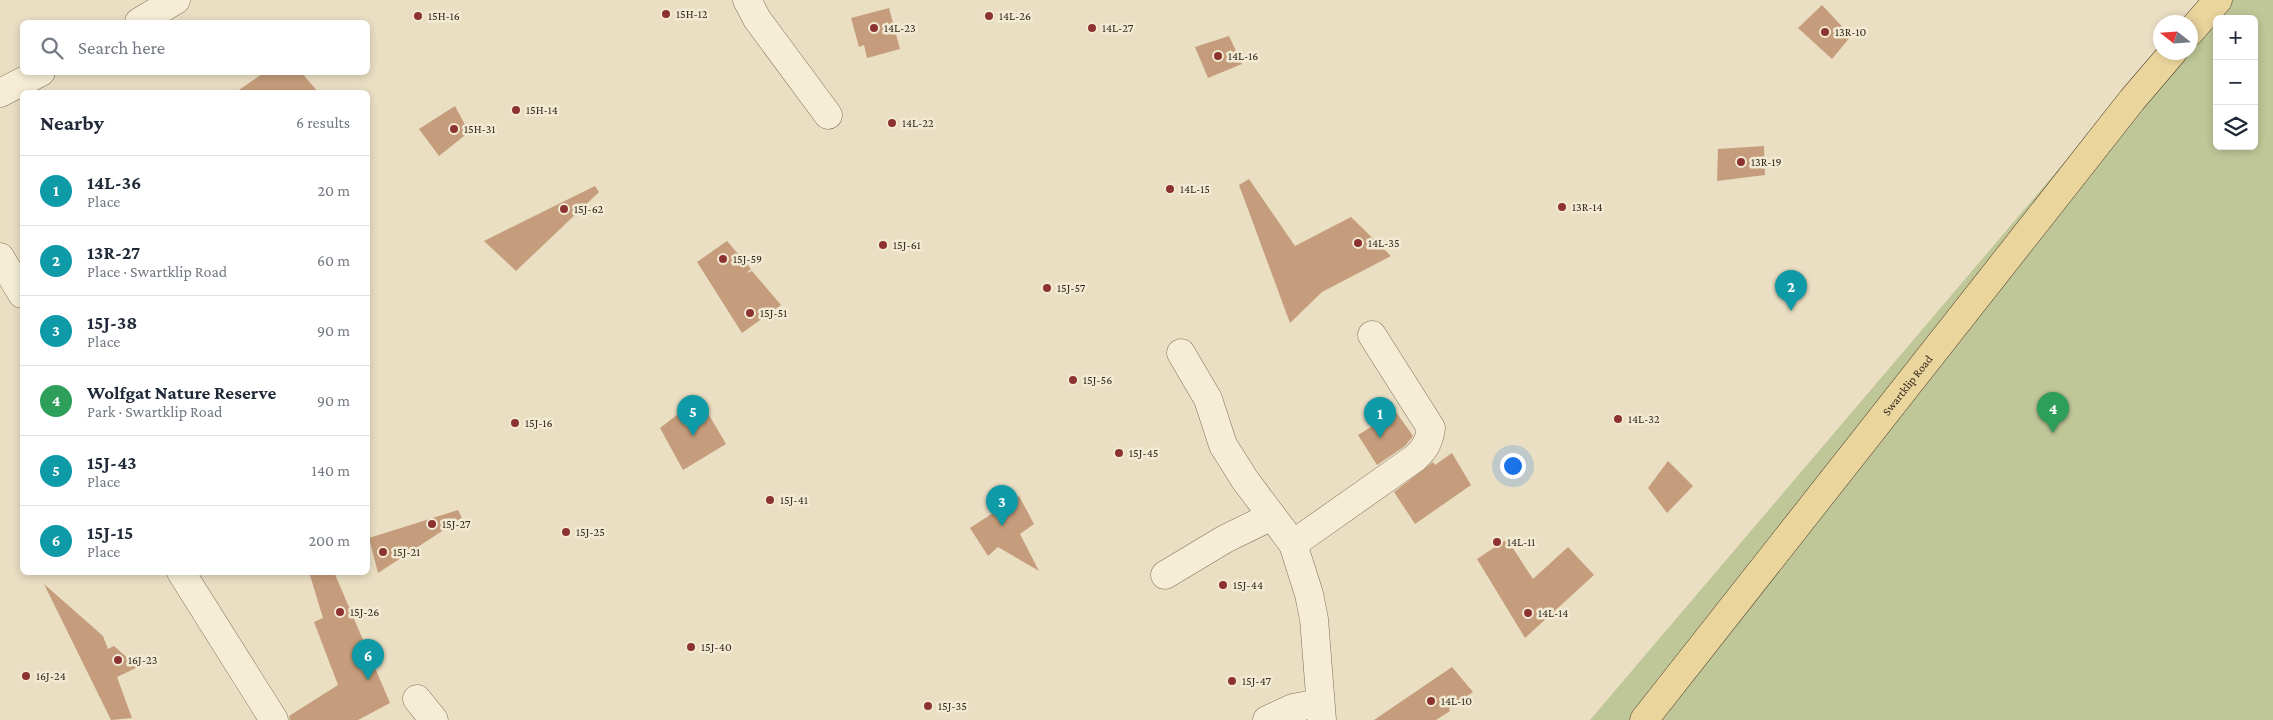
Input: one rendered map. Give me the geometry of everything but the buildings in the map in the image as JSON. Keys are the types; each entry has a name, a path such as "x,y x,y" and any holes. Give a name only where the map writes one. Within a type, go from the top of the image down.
{"main road":[{"path":"2198,23 2218,0"},
{"name":"Swartklip Road","path":"1644,720 2132,100 2166,60"}],"street":[{"path":"141,20 176,0"},
{"path":"747,0 757,19 828,115"},
{"path":"0,93 35,75"},
{"path":"0,257 20,291"},
{"path":"1293,544 1415,458 1425,448 1430,439 1431,428 1372,335"},
{"path":"1181,353 1208,399 1223,445 1245,480 1293,544 1309,594 1314,620 1321,712 1293,708 1267,720"},
{"path":"1165,574 1225,539 1272,516"},
{"path":"183,575 274,720"}],"green space":[{"path":"2203,0 2273,0 2273,720 1590,720 2153,58 2153,60 2198,60 2198,15 2194,15"}],"place":[{"name":"15H-12","path":"666,14"},
{"name":"15H-16","path":"418,16"},
{"name":"14L-26","path":"989,16"},
{"name":"14L-23","path":"874,28"},
{"name":"14L-27","path":"1092,28"},
{"name":"13R-10","path":"1825,32"},
{"name":"14L-16","path":"1218,56"},
{"name":"15H-14","path":"516,110"},
{"name":"14L-22","path":"892,123"},
{"name":"15H-31","path":"454,129"},
{"name":"13R-19","path":"1741,162"},
{"name":"14L-15","path":"1170,189"},
{"name":"13R-14","path":"1562,207"},
{"name":"15J-62","path":"564,209"},
{"name":"14L-35","path":"1358,243"},
{"name":"15J-61","path":"883,245"},
{"name":"15J-59","path":"723,259"},
{"name":"15J-57","path":"1047,288"},
{"name":"13R-27","path":"1791,311"},
{"name":"15J-51","path":"750,313"},
{"name":"15J-56","path":"1073,380"},
{"name":"14L-32","path":"1618,419"},
{"name":"15J-16","path":"515,423"},
{"name":"Wolfgat Nature Reserve","path":"2053,433"},
{"name":"15J-43","path":"693,436"},
{"name":"14L-36","path":"1380,438"},
{"name":"15J-45","path":"1119,453"},
{"name":"15J-41","path":"770,500"},
{"name":"15J-27","path":"432,524"},
{"name":"15J-38","path":"1002,526"},
{"name":"15J-25","path":"566,532"},
{"name":"14L-11","path":"1497,542"},
{"name":"15J-21","path":"383,552"},
{"name":"15J-44","path":"1223,585"},
{"name":"15J-26","path":"340,612"},
{"name":"14L-14","path":"1528,613"},
{"name":"15J-40","path":"691,647"},
{"name":"16J-23","path":"118,660"},
{"name":"16J-24","path":"26,676"},
{"name":"15J-15","path":"368,680"},
{"name":"15J-47","path":"1232,681"},
{"name":"14L-10","path":"1431,701"},
{"name":"15J-35","path":"928,706"}]}
